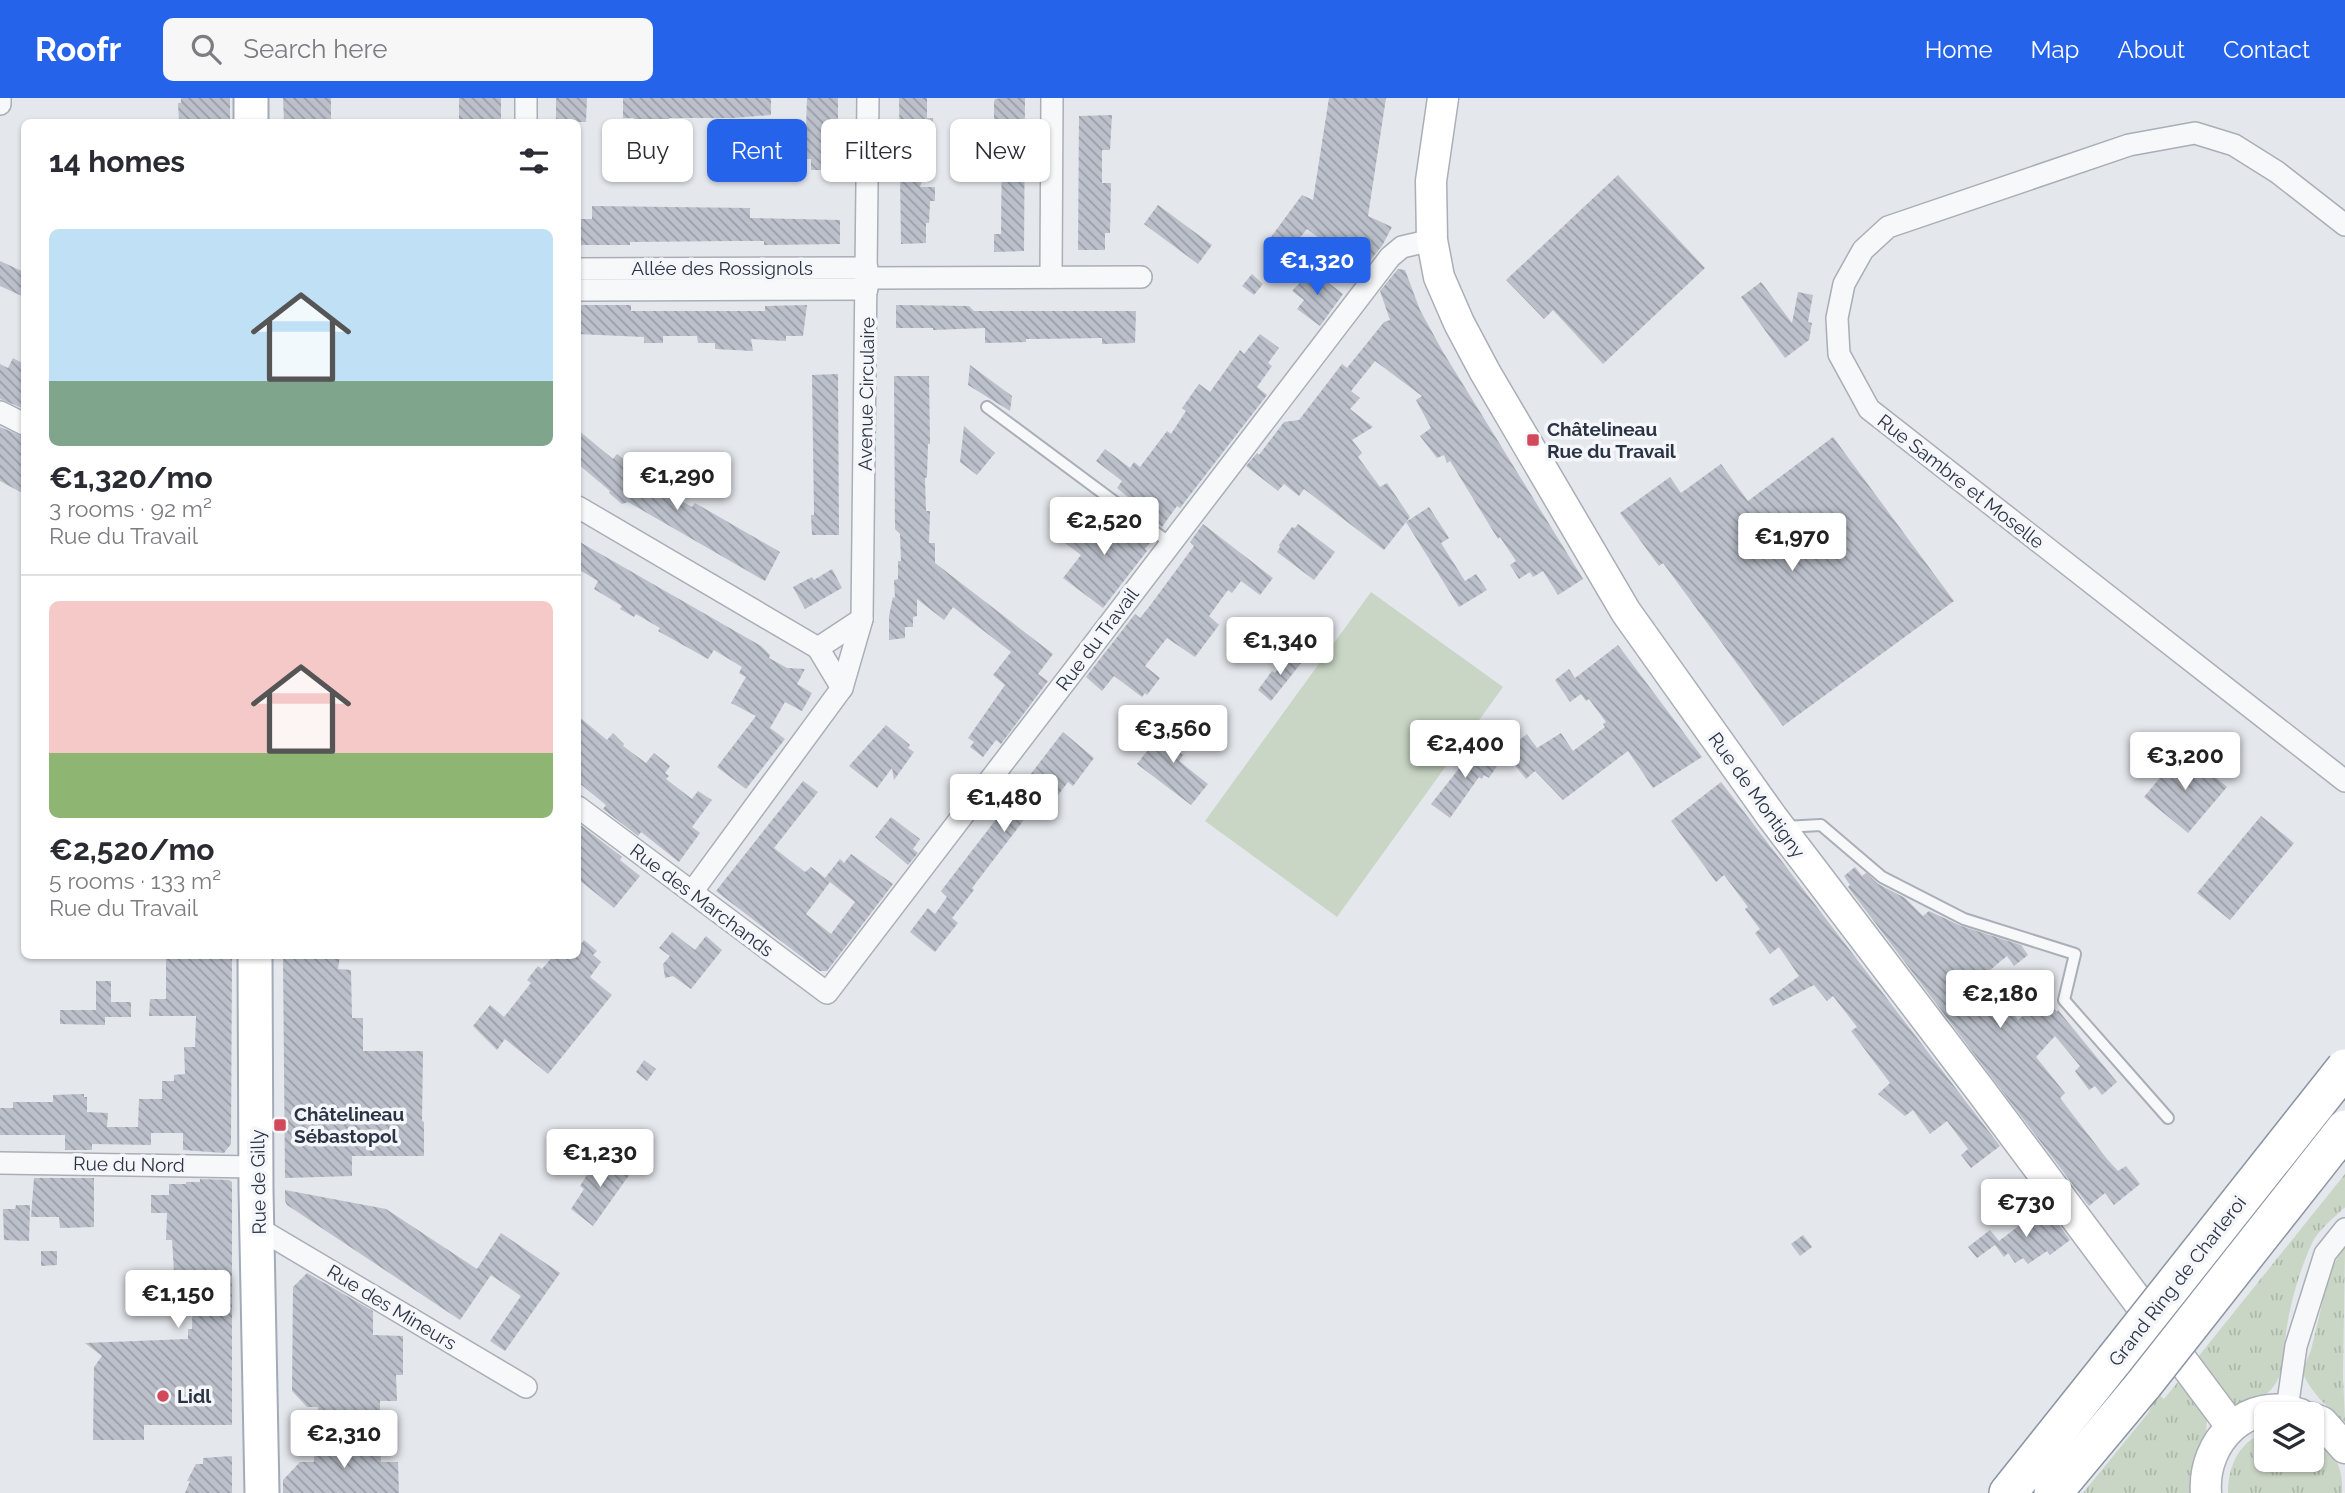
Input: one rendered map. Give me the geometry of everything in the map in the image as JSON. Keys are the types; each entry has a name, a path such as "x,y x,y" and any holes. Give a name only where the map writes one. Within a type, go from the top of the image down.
{"highway":[{"name":"Grand Ring de Charleroi","path":"2008,1493 2345,1068"},
{"name":"Grand Ring de Charleroi","path":"2053,1493 2144,1384 2345,1129"}],"main road":[{"path":"251,98 251,119"},
{"name":"Rue de Montigny","path":"1443,98 1431,181 1432,240 1439,277 1485,372 1626,612 1779,827 1981,1091 2231,1426"},
{"name":"Rue de Gilly","path":"255,959 262,1493"},
{"path":"2206,1493 2205,1475 2213,1448 2231,1426 2254,1414"},
{"path":"2324,1424 2345,1448"}],"street":[{"path":"0,98 0,104"},
{"path":"526,98 526,119"},
{"name":"Avenue Circulaire","path":"692,892 842,688 862,620 868,98"},
{"path":"1051,277 1052,98"},
{"name":"Rue Sambre et Moselle","path":"2345,225 2277,172 2234,145 2195,133 2129,145 1888,227 1863,250 1844,284 1837,318 1839,354 1869,409 2345,781"},
{"name":"Rue du Travail","path":"827,993 1390,257 1402,247 1432,240"},
{"name":"Allée des Rossignols","path":"581,269 867,279"},
{"name":"Allée des Rossignols","path":"581,290 867,279 1141,277"},
{"path":"0,412 21,423"},
{"path":"581,509 818,648 842,688"},
{"path":"818,648 862,620"},
{"name":"Rue des Marchands","path":"581,809 827,993"},
{"name":"Rue du Nord","path":"0,1163 257,1167"},
{"name":"Rue des Mineurs","path":"258,1228 526,1387"},
{"path":"2299,1402 2296,1346 2325,1254 2345,1229"}],"lane":[{"path":"988,407 1170,543"},
{"path":"1779,827 1821,825 1882,877 1952,913 2074,954 2064,1000 2168,1118"}],"green space":[{"path":"1371,592 1503,687 1337,917 1205,821"},
{"path":"2345,1174 2345,1207 2315,1238 2293,1296 2281,1373 2276,1384 2255,1401 2236,1409 2198,1357"},
{"path":"2345,1245 2345,1422 2315,1394 2302,1372 2311,1350 2330,1271"},
{"path":"2182,1377 2207,1418 2206,1434 2199,1453 2195,1493 2083,1493 2149,1412 2156,1393 2164,1399"},
{"path":"2254,1438 2254,1472 2324,1472 2324,1444 2339,1467 2342,1493 2228,1493 2233,1464 2242,1448"}],"building":[{"path":"181,98 230,98 230,119 179,119 178,103 181,103"},
{"path":"283,98 331,98 331,119 284,119"},
{"path":"459,98 501,98 501,119 459,119"},
{"path":"556,98 587,98 586,122 581,122 581,119 556,119"},
{"path":"623,98 771,98 771,115 733,118 623,118"},
{"path":"807,98 838,98 838,119 821,119 821,170 811,170 811,159 807,159"},
{"path":"899,98 927,98 927,118 933,119 899,119"},
{"path":"1025,98 1025,119 994,119 995,99"},
{"path":"1329,98 1386,98 1368,216 1392,227 1382,246 1362,270 1307,229 1289,251 1271,237 1302,195 1313,200"},
{"path":"1112,115 1110,150 1102,150 1102,183 1111,183 1110,233 1105,233 1105,250 1078,250 1079,116"},
{"path":"1618,175 1705,268 1603,364 1553,310 1544,319 1506,280"},
{"path":"900,182 922,182 920,187 935,187 935,201 930,201 929,223 926,223 926,243 901,244"},
{"path":"1002,182 1024,182 1024,251 994,252 994,234 1001,234"},
{"path":"1158,205 1212,245 1198,264 1144,224"},
{"path":"592,206 750,208 750,218 840,220 840,244 764,245 764,241 732,241 581,245 581,219 592,219"},
{"path":"0,261 21,271 21,296 0,286"},
{"path":"1398,269 1405,270 1420,310 1443,352 1583,579 1558,595 1543,571 1533,577 1530,572 1519,579 1510,565 1516,561 1500,537 1498,539 1450,461 1447,463 1444,455 1437,458 1420,436 1431,428 1416,400 1422,396 1375,361 1351,391 1360,398 1350,409 1373,427 1352,440 1362,453 1358,457 1380,487 1387,483 1410,517 1384,550 1304,489 1299,496 1284,484 1278,491 1246,466 1257,453 1259,455 1284,422 1299,420 1342,364 1347,368 1384,322 1390,320 1380,291"},
{"path":"1312,270 1343,294 1320,326 1297,309 1304,300 1292,291"},
{"path":"1252,274 1263,284 1254,295 1242,286"},
{"path":"1761,282 1792,323 1798,292 1813,295 1808,322 1812,323 1809,340 1785,358 1741,297"},
{"path":"581,305 631,305 631,311 765,311 765,306 807,305 803,336 786,336 786,341 751,339 753,351 715,349 715,343 698,343 697,336 663,336 663,343 644,343 644,337 581,334"},
{"path":"896,305 969,306 974,311 1136,311 1135,343 1102,344 1102,338 1026,339 1026,342 985,343 985,328 896,328"},
{"path":"1260,334 1279,348 1268,363 1272,366 1257,387 1267,395 1180,508 1177,506 1162,527 1130,504 1133,501 1117,488 1122,481 1096,461 1105,449 1130,468 1134,462 1140,467 1167,431 1171,434 1186,411 1182,408 1199,384 1210,392 1240,350 1244,354"},
{"path":"13,358 21,362 21,408 0,399 0,364 8,368"},
{"path":"970,365 1012,396 1010,411 968,385"},
{"path":"838,374 839,535 812,535 812,375"},
{"path":"894,376 929,376 930,444 925,478 926,511 930,511 929,543 935,543 935,563 1053,654 1038,674 1048,681 1001,744 996,740 983,757 970,747 974,742 968,738 1005,685 993,675 1011,652 953,607 944,620 917,599 917,616 913,617 913,627 905,627 905,638 889,640 889,616 893,597 895,598 894,580 898,579 898,561 901,561 900,534 895,529"},
{"path":"964,426 995,453 977,475 960,462"},
{"path":"0,427 21,436 21,492 0,481"},
{"path":"581,432 613,459 617,454 630,465 628,468 654,488 655,486 692,507 695,503 780,552 765,581 628,502 622,504 581,467"},
{"path":"1833,437 1954,601 1783,726 1663,563 1659,566 1620,513 1670,477 1681,493 1721,464 1748,501"},
{"path":"1429,507 1449,538 1441,543 1465,581 1476,574 1487,590 1459,607 1406,522"},
{"path":"1094,514 1112,528 1121,516 1152,540 1145,549 1147,551 1103,608 1063,578 1081,555 1057,537 1069,524 1080,533"},
{"path":"1203,524 1273,578 1260,595 1241,581 1232,593 1228,590 1209,616 1219,625 1195,657 1167,638 1145,666 1160,678 1147,695 1145,693 1142,697 1114,676 1102,691 1086,677 1135,614 1140,618 1149,607 1194,546 1190,542"},
{"path":"1298,524 1335,552 1314,580 1277,552 1292,527 1295,528"},
{"path":"581,543 761,646 770,655 769,658 787,668 805,669 797,684 812,693 802,711 785,702 770,728 785,739 746,789 717,767 756,716 731,703 746,677 739,673 742,667 714,650 708,659 658,631 660,628 636,614 634,617 620,609 622,606 594,589 598,581 581,571"},
{"path":"832,569 842,588 805,609 793,587 812,577 814,580"},
{"path":"1618,645 1702,757 1653,788 1628,751 1563,800 1535,771 1526,779 1504,752 1527,734 1537,748 1561,733 1573,751 1605,727 1603,724 1606,722 1589,699 1586,701 1581,694 1570,702 1555,680 1569,669 1575,678"},
{"path":"1290,653 1302,662 1271,701 1258,690"},
{"path":"581,718 607,740 613,733 623,746 646,763 654,753 670,766 665,773 669,776 666,779 692,799 698,791 712,800 692,827 700,833 679,862 641,832 638,836 603,809 606,805 581,784"},
{"path":"1173,724 1190,738 1179,752 1183,755 1179,761 1208,784 1191,805 1137,764"},
{"path":"886,725 910,745 908,748 914,752 894,780 892,768 877,788 849,766"},
{"path":"1063,732 1094,758 1073,786 1068,782 1046,811 1036,804 972,888 974,890 952,918 958,923 935,952 910,932 928,908 935,914 947,897 941,891"},
{"path":"1476,747 1484,753 1487,750 1501,760 1489,778 1484,775 1482,779 1479,777 1450,818 1431,804"},
{"path":"2183,750 2227,787 2188,833 2144,797"},
{"path":"803,781 818,792 774,848 805,872 811,867 825,878 840,859 844,863 851,854 893,884 827,971 820,971 716,891","holes":["830,882 855,902 831,934 806,914"]},
{"path":"1721,782 2000,1146 1971,1168 1961,1155 1968,1149 1947,1121 1930,1134 1913,1110 1905,1116 1878,1094 1890,1083 1851,1031 1857,1027 1833,996 1827,1001 1814,985 1773,1006 1769,999 1799,976 1779,947 1770,954 1755,933 1760,929 1745,909 1748,907 1724,875 1716,882 1671,821"},
{"path":"2261,816 2294,843 2230,920 2197,893"},
{"path":"891,817 920,839 913,849 918,853 908,865 875,837"},
{"path":"581,825 622,857 620,860 640,876 614,908 581,881"},
{"path":"1855,867 1862,876 1866,873 1878,884 1905,898 1923,916 1929,911 1961,926 2021,945 2028,955 2014,966 2007,956 1984,975 2018,1020 2045,998 2117,1082 2102,1095 2095,1086 2089,1090 2075,1071 2080,1066 2055,1036 2036,1057 2065,1093 2060,1098 2107,1159 2118,1171 2126,1166 2140,1184 2114,1205 2105,1193 2089,1206 1848,887 1850,885 1844,876"},
{"path":"672,932 695,950 706,936 722,950 691,989 673,976 665,978 663,964 670,956 659,948"},
{"path":"584,940 597,951 593,955 601,962 590,977 612,995 548,1074 505,1039 497,1050 473,1026 490,1005 504,1017 531,983 527,980 538,966 542,969 550,959 581,959 581,944"},
{"path":"166,959 232,959 231,1144 224,1153 183,1150 183,1133 151,1133 151,1145 92,1144 92,1150 65,1150 65,1135 0,1135 0,1108 13,1108 13,1102 53,1102 53,1095 84,1094 84,1097 87,1097 87,1112 108,1113 107,1127 138,1127 139,1099 162,1099 162,1081 174,1081 174,1075 185,1074 184,1047 195,1047 196,1016 149,1016 150,999 166,999"},
{"path":"283,959 340,959 338,969 351,970 352,1018 363,1018 363,1051 423,1051 424,1156 352,1156 352,1176 285,1178"},
{"path":"96,981 111,981 111,1002 131,1002 131,1017 105,1017 105,1025 60,1024 60,1010 96,1010"},
{"path":"644,1060 656,1069 647,1081 636,1072"},
{"path":"599,1156 607,1161 608,1156 632,1171 593,1226 571,1209 584,1189 580,1186"},
{"path":"34,1178 94,1178 94,1227 60,1228 59,1217 31,1217"},
{"path":"200,1179 232,1182 232,1425 144,1425 144,1440 93,1440 94,1367 102,1356 85,1343 188,1339 188,1329 192,1329 193,1281 181,1278 180,1272 174,1272 172,1240 166,1240 167,1213 151,1213 151,1195 169,1195 169,1184 200,1182"},
{"path":"285,1190 386,1209 477,1269 501,1233 560,1273 505,1351 490,1341 521,1296 491,1275 460,1320 287,1205"},
{"path":"16,1205 30,1205 29,1241 4,1240 3,1209 15,1209"},
{"path":"2045,1206 2070,1240 2050,1255 2047,1251 2028,1264 2023,1258 2015,1263 2008,1253 2004,1257 1995,1245 1977,1258 1968,1247 1990,1230 1999,1241"},
{"path":"1803,1235 1812,1247 1800,1256 1791,1244"},
{"path":"41,1251 57,1251 57,1265 41,1266"},
{"path":"307,1273 373,1311 373,1335 403,1336 403,1375 396,1375 397,1401 380,1401 380,1413 318,1415 318,1407 307,1407 292,1391 293,1287"},
{"path":"315,1439 380,1441 381,1462 398,1462 399,1493 283,1493 283,1480 300,1462 314,1462"},
{"path":"232,1456 232,1493 185,1493 190,1481 187,1481 196,1464 203,1464 203,1458"}],"place":[{"name":"Châtelineau Rue du Travail","path":"1533,440"},
{"name":"Châtelineau Sébastopol","path":"280,1125"},
{"name":"Lidl","path":"163,1396"}]}
